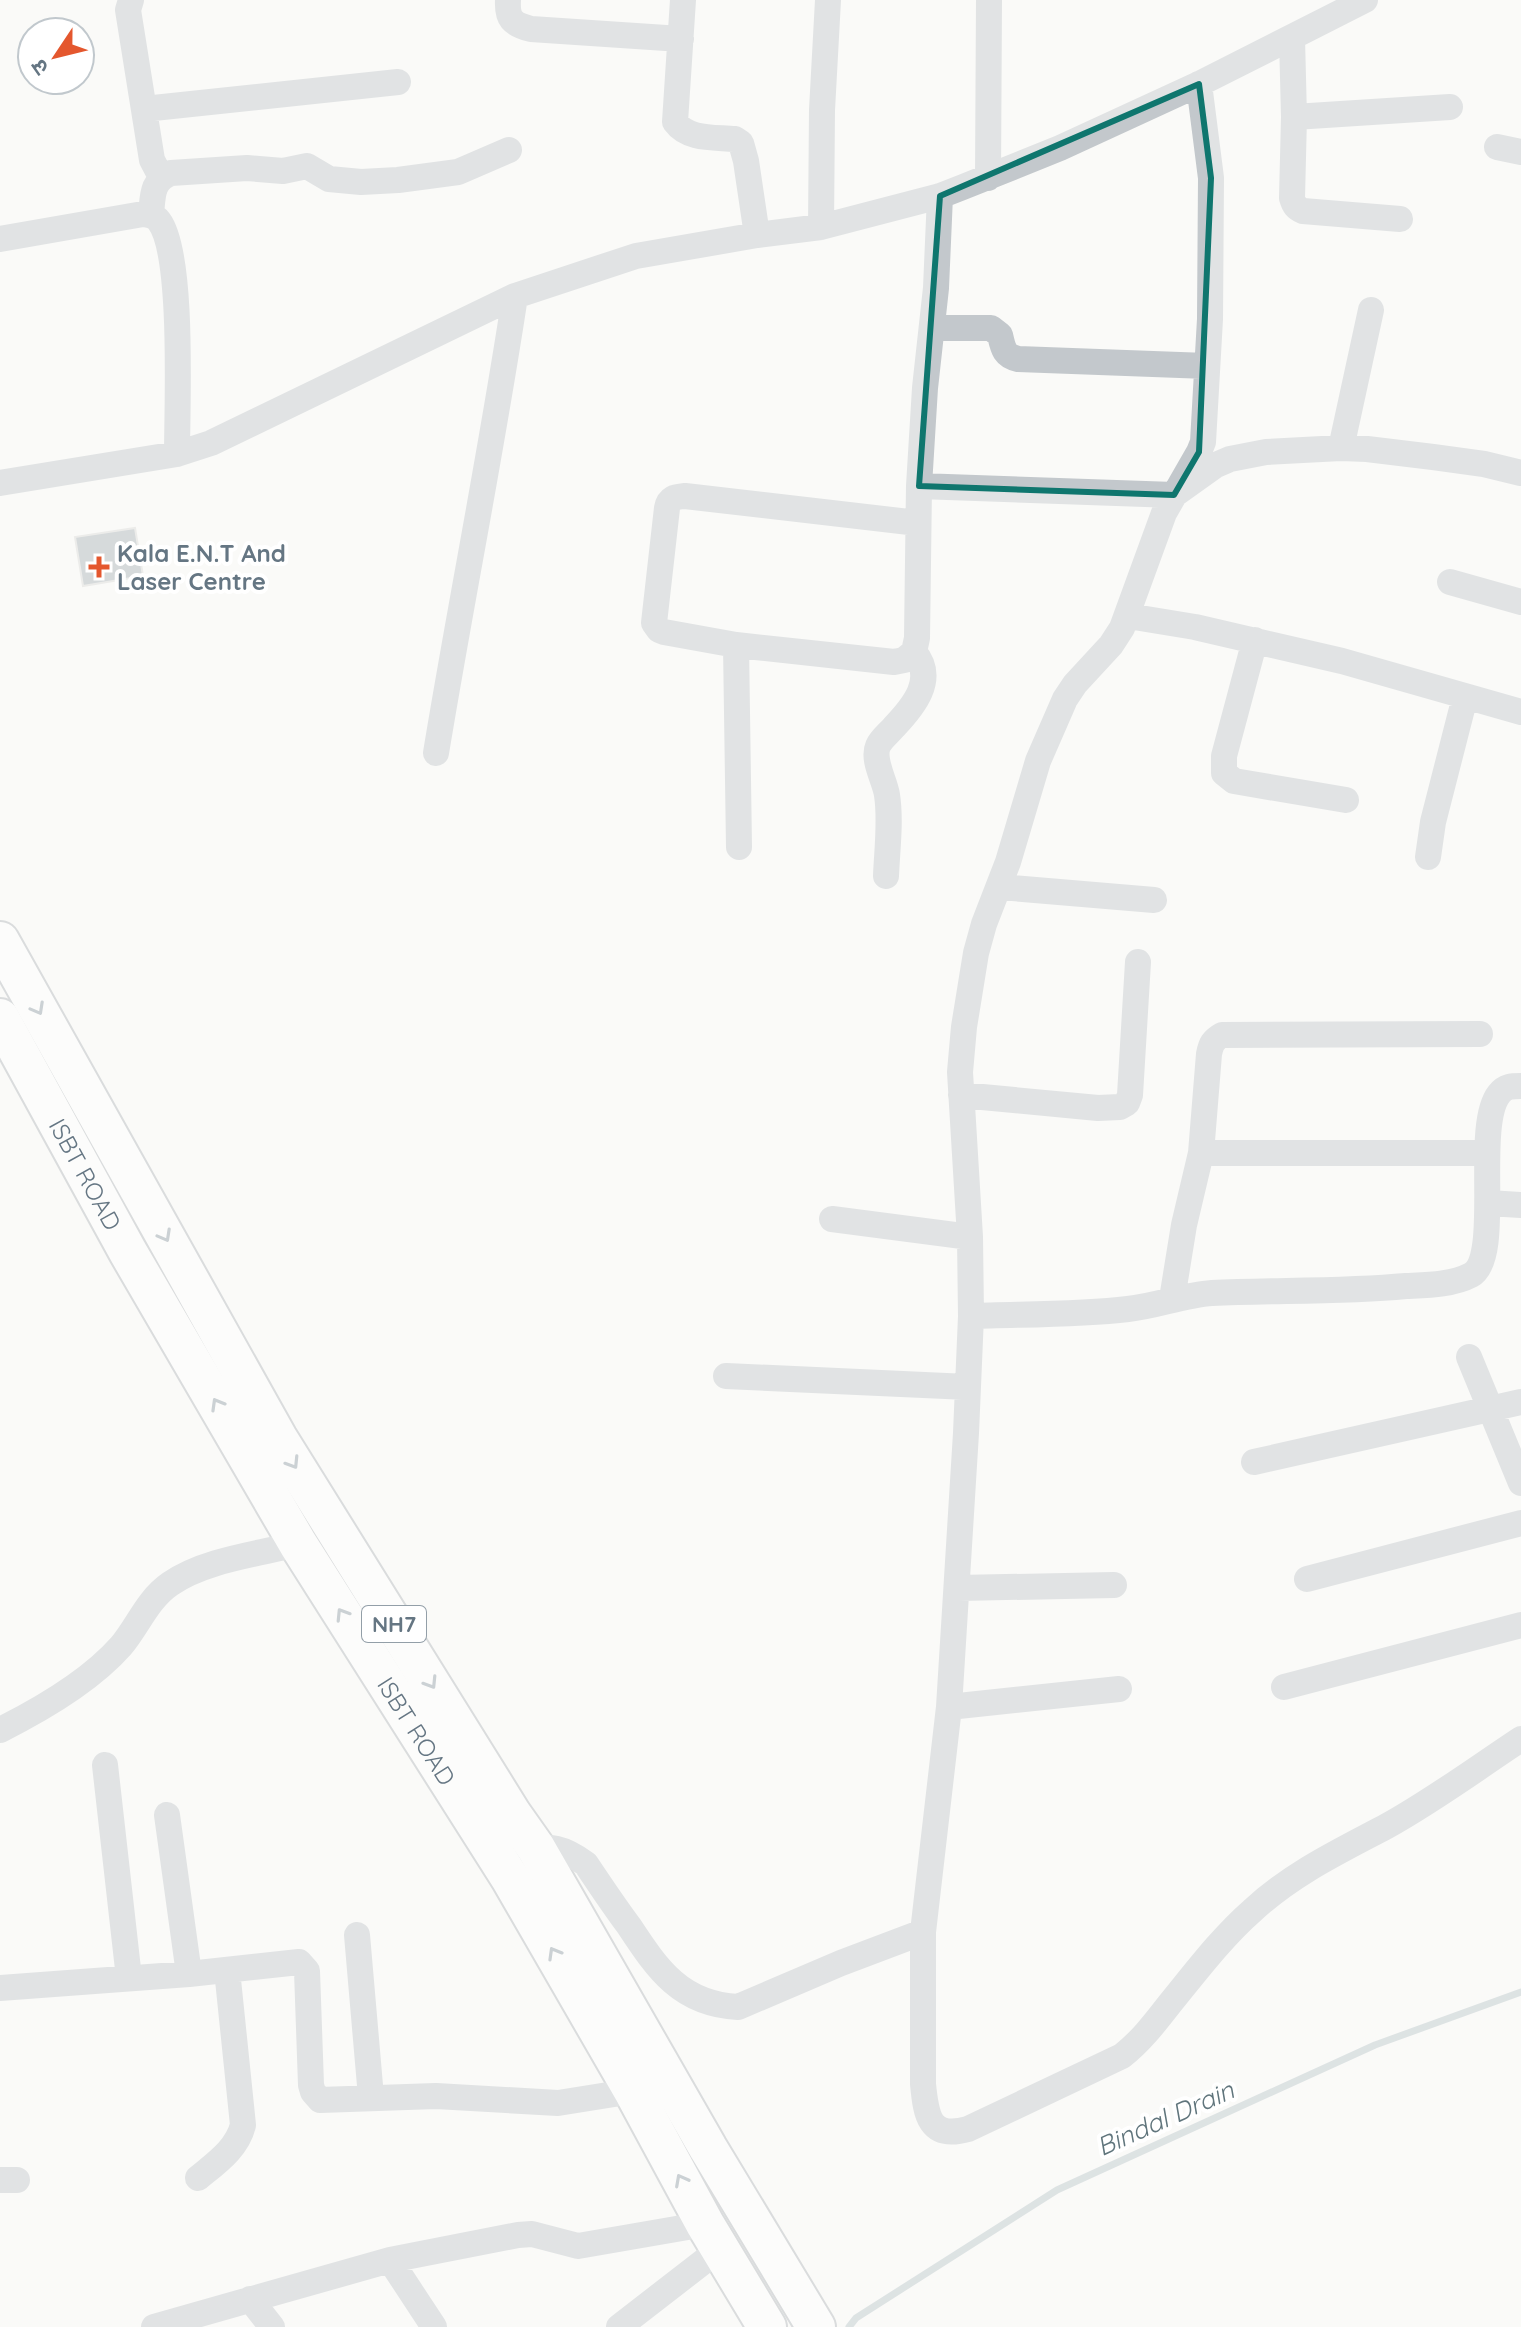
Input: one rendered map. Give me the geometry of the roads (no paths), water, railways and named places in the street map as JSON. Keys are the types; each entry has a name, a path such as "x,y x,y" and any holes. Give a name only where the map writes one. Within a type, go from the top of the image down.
{"highway":[{"name":"NH7","path":"0,941 278,1438 536,1848 708,2148 808,2314"},
{"name":"ISBT ROAD","path":"0,1018 128,1252 298,1544 504,1869 765,2323"}],"street":[{"path":"131,0 128,10 152,160 161,177"},
{"path":"508,0 507,15 511,21 531,29 681,39"},
{"path":"683,0 675,122 684,132 735,139 741,143 757,235"},
{"path":"821,227 821,126 828,0"},
{"path":"988,178 989,0"},
{"path":"0,483 177,454 211,443 515,296 636,256 821,227 940,196 1060,148 1199,84 1365,0"},
{"path":"1292,38 1292,198 1297,208 1400,219"},
{"path":"144,109 398,82"},
{"path":"1199,84 1211,178 1203,442 1157,530 1128,616 1111,645 1075,684 1061,707 1038,761 974,963 960,1072 970,1237 971,1316 958,1588 949,1707 923,1932 923,2084 925,2106 934,2126 955,2133 987,2121 1122,2056 1151,2028 1225,1937 1279,1887 1314,1864 1390,1824 1521,1739"},
{"path":"1294,117 1450,107"},
{"path":"151,215 155,184 171,173 247,168 283,171 307,166 329,179 361,182 398,180 458,172 509,150"},
{"path":"918,523 685,496 670,500 654,623 664,632 736,645 894,662 904,660 914,652 917,638 919,486 925,388 936,288 940,196"},
{"path":"0,239 143,214 151,215 160,222 173,259 177,454"},
{"path":"436,753 515,296"},
{"path":"1341,448 1371,310"},
{"path":"932,328 991,328 1000,335 1004,352 1018,359 1207,366"},
{"path":"919,486 1174,495 1216,465 1230,459 1266,452 1341,448 1484,464 1521,473"},
{"path":"1450,582 1521,602"},
{"path":"1128,616 1255,640 1342,661 1521,712"},
{"path":"1255,640 1224,756 1224,773 1234,781 1346,800"},
{"path":"736,645 739,847"},
{"path":"886,876 888,799 877,748 919,695 923,667 914,652"},
{"path":"1428,857 1433,822 1465,697"},
{"path":"1000,887 1154,900"},
{"path":"961,1095 1098,1108 1120,1107 1127,1103 1131,1085 1138,962"},
{"path":"1172,1299 1184,1225 1201,1153 1209,1054 1211,1045 1222,1035 1480,1034"},
{"path":"971,1316 1111,1311 1211,1293 1376,1289 1457,1281 1472,1275 1482,1263 1488,1203 1487,1153 1497,1096 1510,1086 1521,1086"},
{"path":"1201,1153 1487,1153"},
{"path":"1488,1203 1521,1205"},
{"path":"832,1219 970,1237"},
{"path":"1469,1357 1521,1483"},
{"path":"726,1376 968,1387"},
{"path":"1254,1462 1521,1402"},
{"path":"1307,1579 1521,1523"},
{"path":"0,1730 97,1669 120,1647 157,1595 177,1579 204,1567 298,1544"},
{"path":"958,1588 1114,1585"},
{"path":"1284,1687 1521,1625"},
{"path":"949,1707 1119,1689"},
{"path":"105,1765 129,1978"},
{"path":"167,1815 189,1974"},
{"path":"504,1869 536,1848 558,1849 577,1857 586,1864 657,1968 683,1990 720,2006 738,2007 923,1932"},
{"path":"357,1935 371,2097"},
{"path":"0,1988 189,1974 299,1962 307,1971 313,2092 320,2100 436,2096 558,2103 633,2091"},
{"path":"198,2178 225,2156 237,2141 243,2125 227,1970"},
{"path":"154,2327 390,2260 518,2235 532,2234 578,2246 713,2236"},
{"path":"619,2327 713,2236"},
{"path":"390,2260 434,2327"},
{"path":"250,2299 272,2327"}],"waterway":[{"name":"Bindal Drain","path":"849,2327 856,2318 1057,2190 1375,2045 1521,1992"}],"place":[{"name":"Kala E.N.T And Laser Centre","path":"99,567"}]}
